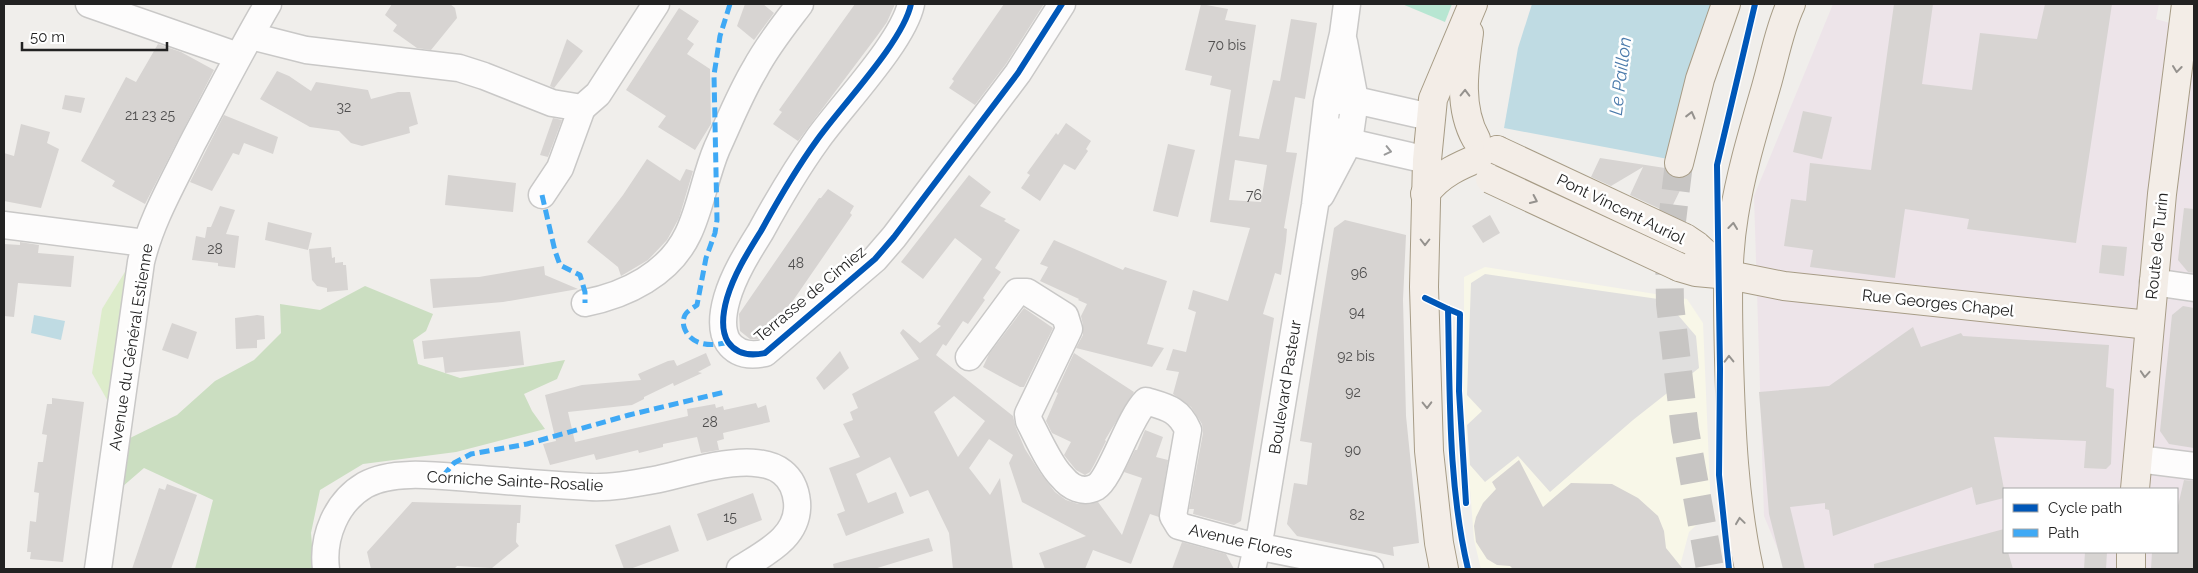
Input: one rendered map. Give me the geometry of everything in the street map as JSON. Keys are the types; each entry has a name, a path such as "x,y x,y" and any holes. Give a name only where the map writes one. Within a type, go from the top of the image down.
{"main road":[{"path":"1444,569 1439,544 1429,451 1424,287 1425,194 1430,117 1436,88 1473,4"},
{"path":"1425,194 1440,176 1459,166 1488,145 1468,124 1464,97 1466,59 1473,4"},
{"path":"1679,163 1700,79 1726,4"},
{"path":"1749,569 1734,479 1730,423 1729,275 1734,215 1751,133 1756,85 1772,4"},
{"path":"1751,133 1791,4"},
{"path":"1764,93 1809,4"},
{"name":"Route de Turin","path":"2135,488 2153,282 2187,21"},
{"name":"Pont Vincent Auriol","path":"1430,117 1685,238 1697,246 1729,275"},
{"name":"Pont Vincent Auriol","path":"1427,160 1459,166 1679,267 1696,272 1729,275"},
{"name":"Rue Georges Chapel","path":"1729,275 1784,286 2149,325"},
{"path":"2131,553 2131,569"}],"street":[{"path":"89,4 244,46 306,50 459,68 552,103 582,108"},
{"name":"Avenue du Général Estienne","path":"98,569 145,243 159,209 268,4"},
{"path":"542,195 560,168 582,108 598,94 656,4"},
{"path":"584,303 600,300 645,280 663,268 676,252 688,235 716,151 744,91 768,47 800,4"},
{"name":"Terrasse de Cimiez","path":"911,4 902,26 888,48 816,141 782,194 736,273 727,299 722,322 723,333 733,348 743,354 765,353 875,258 894,237 1018,73 1062,4"},
{"name":"Boulevard Pasteur","path":"1315,205 1350,142 1355,100 1343,34 1343,5"},
{"name":"Boulevard Pasteur","path":"1255,558 1315,205 1325,111 1343,34"},
{"path":"1427,160 1350,142 1325,111 1355,100 1430,117"},
{"path":"4,225 145,243"},
{"path":"2153,282 2194,288"},
{"name":"Avenue Flores","path":"969,357 1017,292 1027,292 1065,316 1069,329 1028,414 1029,420 1060,476 1073,487 1084,490 1096,487 1104,480 1140,407 1146,401 1166,407 1183,418 1188,430 1174,516 1179,526 1255,558 1370,569"},
{"path":"2138,459 2194,466"},
{"name":"Corniche Sainte-Rosalie","path":"326,569 328,536 336,514 349,497 365,485 386,477 435,476 593,487 653,480 729,463 764,463 778,469 791,482 797,499 796,519 790,531 778,545 740,569"}],"shaded area":[{"path":"1833,4 2159,4 2156,19 2194,30 2194,569 1786,569 1764,516 1754,196"},
{"path":"1485,267 1687,299 1703,323 1711,511 1689,532 1680,566 1676,569 1481,569 1474,540 1464,411 1464,277"},
{"path":"1485,274 1665,300 1696,336 1699,368 1633,420 1550,492 1518,456 1485,482 1470,465 1467,425 1482,411 1467,395 1471,283"}],"green space":[{"path":"1402,4 1452,4 1445,22"},
{"path":"128,267 110,405 92,373 102,309"},
{"path":"365,286 433,314 426,331 413,340 418,364 460,378 565,360 557,379 524,394 532,411 545,429 456,452 363,464 320,490 311,533 314,569 195,569 213,500 144,468 122,487 130,438 177,415 215,381 254,360 281,333 280,304 320,310"}],"water":[{"name":"Le Paillon","path":"1532,4 1713,4 1668,159 1504,128 1518,48"},
{"path":"34,315 65,321 61,340 31,333"}],"building":[{"path":"392,4 450,4 455,8 457,18 431,50 417,48 393,31 397,25 385,15"},
{"path":"745,4 763,4 774,13 754,40 737,26"},
{"path":"855,4 895,4 887,22 798,141 773,124 782,112 779,110"},
{"path":"1004,4 1044,4 1006,64 975,105 949,88 954,81 952,79"},
{"path":"1201,4 1228,9 1225,20 1256,25 1239,136 1259,139 1273,80 1280,81 1291,19 1317,23 1305,99 1295,97 1286,152 1297,153 1284,228 1287,229 1286,241 1281,275 1275,273 1263,314 1274,318 1241,521 1234,525 1193,514 1194,509 1189,509 1203,433 1202,424 1191,407 1173,394 1179,372 1166,370 1173,349 1186,352 1196,312 1188,309 1193,290 1228,301 1250,228 1210,222 1231,90 1210,85 1212,76 1185,70","holes":["1235,160 1267,165 1261,202 1229,200"]},
{"path":"1894,4 1933,4 1922,84 1972,90 1980,33 2037,39 2045,4 2112,4 2076,243 1967,229 1969,219 1905,209 1895,278 1810,267 1813,250 1784,246 1791,199 1806,201 1810,163 1871,170"},
{"path":"679,8 699,21 687,39 694,44 687,54 710,69 711,124 695,150 658,127 666,116 626,90"},
{"path":"567,39 583,51 554,88 550,86"},
{"path":"158,44 181,52 214,70 145,204 112,186 115,181 81,161 126,77 136,82"},
{"path":"277,71 289,76 311,91 316,82 368,90 371,99 398,92 410,92 418,124 409,127 410,133 362,146 351,143 339,131 310,127 260,99"},
{"path":"65,95 85,98 81,113 62,109"},
{"path":"1803,111 1832,117 1822,159 1793,152"},
{"path":"224,115 278,137 273,154 244,143 239,155 233,153 212,191 190,182"},
{"path":"553,118 562,120 548,157 540,155"},
{"path":"1066,123 1091,141 1086,149 1088,151 1075,170 1064,164 1040,201 1021,188 1030,175 1027,173 1056,133 1058,135"},
{"path":"21,124 50,132 47,143 59,149 41,208 4,201 4,153 14,156"},
{"path":"1168,144 1195,150 1178,217 1153,211"},
{"path":"1600,158 1665,168 1669,175 1676,178 1687,176 1669,213 1630,195 1643,167 1611,186 1591,177"},
{"path":"647,159 680,181 686,169 693,171 679,218 667,240 648,260 621,276 618,267 587,242 623,195"},
{"path":"448,175 516,183 513,212 445,205"},
{"path":"969,175 991,192 980,206 1006,219 1004,221 1020,230 995,268 1001,272 983,298 985,300 968,324 963,321 946,346 943,344 936,355 1013,416 1025,449 1055,492 1066,500 1078,504 1098,502 1122,535 1142,478 1124,472 1135,450 1137,450 1145,430 1163,437 1156,457 1168,460 1159,517 1150,514 1131,564 1093,550 1085,569 1045,569 1039,553 1086,536 1022,502 1009,463 1013,455 989,439 969,468 990,495 1000,478 1013,569 953,569 949,533 928,490 910,497 890,457 856,474 868,503 896,492 904,513 846,536 837,514 845,511 829,468 860,457 843,424 853,420 850,412 858,408 852,394 919,359 900,333 903,329 920,343 941,326 937,324 982,259 955,238 923,279 901,262","holes":["954,396 985,421 958,457 934,412"]},
{"path":"828,189 854,206 850,213 852,215 779,321 758,339 750,339 740,331 739,314 819,198"},
{"path":"220,206 235,210 226,234 239,236 235,268 218,266 218,263 192,260 196,236 205,238 207,227 211,227"},
{"path":"2184,208 2194,209 2194,273 2188,272 2178,260"},
{"path":"1490,215 1500,233 1483,243 1472,226"},
{"path":"1345,220 1406,235 1403,300 1406,416 1419,543 1393,547 1394,556 1297,536 1287,524 1294,483 1307,485 1312,443 1300,441 1334,228"},
{"path":"268,222 312,233 308,250 265,240"},
{"path":"1054,240 1123,270 1125,267 1167,281 1147,344 1164,348 1152,367 1076,348 1083,335 1081,316 1087,304 1040,281 1048,267 1040,264"},
{"path":"20,242 39,245 38,253 74,256 71,287 18,283 14,317 4,316 4,244 20,245"},
{"path":"2102,245 2127,247 2124,276 2099,273"},
{"path":"331,247 332,258 335,257 335,263 343,262 343,265 346,265 348,290 327,292 327,288 317,286 312,280 309,249"},
{"path":"544,266 545,275 578,289 503,302 433,308 430,279 479,277"},
{"path":"2183,306 2194,308 2194,448 2169,444 2160,431 2172,315"},
{"path":"1024,308 1053,328 1024,387 1020,387 983,367 989,354"},
{"path":"264,316 265,339 257,340 257,348 236,349 235,318"},
{"path":"172,323 197,332 188,359 162,350"},
{"path":"1913,327 1921,347 1961,333 1963,336 2109,345 2106,387 2114,389 2111,464 2106,469 2084,468 2086,441 1994,437 2004,488 2003,498 1976,505 1972,487 1833,536 1829,510 1825,509 1825,503 1790,507 1805,569 1783,569 1769,514 1759,392 1829,386"},
{"path":"520,331 524,365 445,373 443,357 424,359 422,341"},
{"path":"840,351 849,368 824,390 816,378"},
{"path":"706,353 711,365 698,372 702,373 674,386 673,383 632,405 568,412 575,442 688,416 687,409 715,404 716,408 723,406 724,410 756,403 758,408 766,405 770,422 723,433 724,439 717,441 719,450 701,453 697,437 663,444 663,447 639,453 638,450 596,460 594,454 550,465 543,444 556,441 545,395 582,385 641,380 638,374 668,361 674,360 677,366"},
{"path":"1074,353 1134,392 1105,440 1090,472 1085,475 1076,470 1064,455 1071,442 1052,433 1046,421 1058,393 1056,392"},
{"path":"52,398 84,402 63,562 30,559 31,552 27,552 30,521 36,522 39,493 34,492 38,462 43,462 47,435 42,434 47,404 52,404"},
{"path":"1519,460 1543,507 1571,483 1612,484 1638,498 1658,516 1664,531 1666,548 1683,569 1513,569 1510,566 1497,565 1487,559 1476,542 1474,526 1476,517 1483,503 1496,489 1492,482"},
{"path":"2184,480 2194,481 2194,569 2151,569 2152,553 2178,553 2178,506"},
{"path":"167,484 197,495 171,569 132,569 159,488 165,490"},
{"path":"753,493 762,520 707,541 697,514"},
{"path":"412,502 521,505 520,523 517,523 516,542 519,546 492,568 457,566 454,569 371,569 367,552"},
{"path":"670,525 679,551 630,569 624,569 615,545"},
{"path":"2003,529 2003,553 2008,553 2013,569 1874,569 1874,564"},
{"path":"929,538 933,551 874,569 834,569 833,564"},
{"path":"1182,542 1226,554 1234,569 1172,569"},
{"path":"2085,553 2107,553 2106,569 2084,569"}],"tunnel":[{"path":"1679,163 1669,246 1670,304 1685,430 1710,569"}],"marked path":[{"path":"728,342 702,344 691,338 683,322 686,314 697,305 706,258 715,233 717,220 714,75 720,36 730,4"},
{"path":"542,195 560,265 580,275 585,292 585,303"},
{"path":"443,476 454,463 471,454 527,444 629,415 725,392"}],"cycle path":[{"path":"911,4 906,19 884,55 802,162 737,272 726,303 723,326 728,342 740,352 745,354 765,353 875,259 894,237 1018,73 1062,4"},
{"path":"1729,569 1719,475 1720,369 1717,165 1755,4"},
{"path":"1425,298 1448,309 1453,472 1461,537 1468,569"},
{"path":"1448,309 1460,314 1459,391 1466,503"}]}
